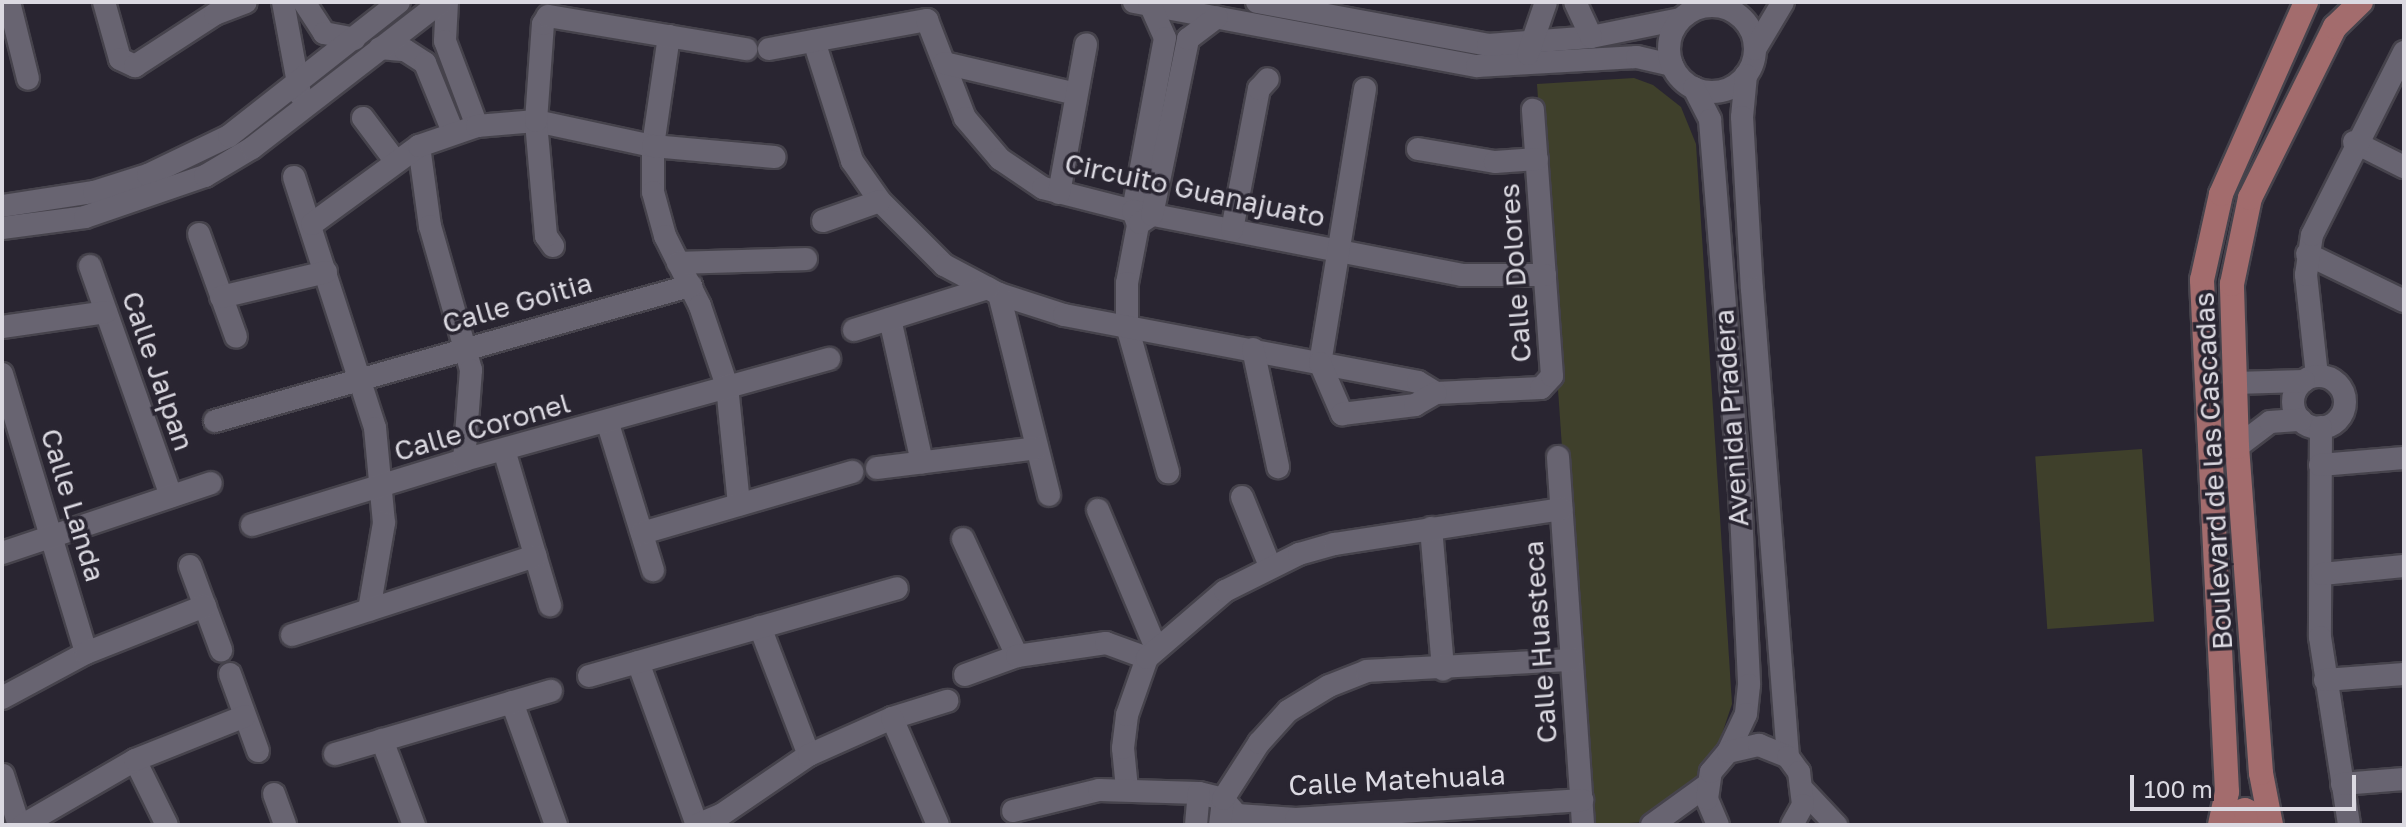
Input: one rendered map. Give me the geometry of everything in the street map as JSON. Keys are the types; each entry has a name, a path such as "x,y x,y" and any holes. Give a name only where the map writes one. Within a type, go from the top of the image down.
{"main road":[{"name":"Boulevard de las Cascadas","path":"2221,822 2227,792 2202,280 2221,194 2306,2"},
{"name":"Boulevard de las Cascadas","path":"2271,824 2261,773 2237,447 2232,284 2250,198 2335,27 2361,2"},
{"path":"2221,822 2245,810 2271,824"}],"street":[{"path":"9,2 11,50 28,79"},
{"path":"104,2 120,59 135,66 215,14 246,2"},
{"path":"283,2 295,49 297,85 305,107"},
{"path":"304,2 324,33"},
{"path":"2,206 94,192 148,175 229,136 399,2"},
{"path":"2,228 85,217 155,196 229,162 441,2"},
{"path":"447,2 444,34 477,126"},
{"path":"1257,2 1464,42 1530,44 1639,29 1680,19 1712,4 1746,22 1755,49"},
{"path":"1144,3 1447,63 1524,66 1637,57 1672,65 1694,88 1716,92 1746,75 1755,49 1783,2"},
{"path":"1144,3 1164,27 1191,34"},
{"path":"1524,66 1545,6 1575,6 1591,37"},
{"path":"553,246 546,236 536,121 543,24 548,16 758,49 814,41 852,161 880,201 944,265 993,291 1064,315 1253,349 1320,363 1418,382 1436,393 1415,405 1342,414 1320,363 1365,89"},
{"path":"1168,472 1127,326 1127,283 1141,217 1191,34 1217,17"},
{"path":"1672,65 1669,41 1680,19"},
{"name":"Circuito Guanajuato","path":"814,41 927,20 952,94 981,140 1022,177 1059,193 1141,217 1232,230 1462,275 1545,275"},
{"path":"1141,217 1164,27"},
{"path":"1637,57 1639,29"},
{"path":"295,49 324,33 354,39"},
{"path":"415,55 444,34"},
{"path":"669,36 653,146 653,192 727,386 739,504"},
{"path":"1059,193 1086,44"},
{"path":"380,48 415,55 429,71 453,132"},
{"path":"2349,825 2325,680 2320,465 2311,424 2293,400 2310,378 2307,254 2354,142 2404,52"},
{"path":"944,63 1076,94"},
{"name":"Avenida Pradera","path":"1746,75 1742,117 1781,716 1788,757 1799,772 1804,791 1833,824"},
{"path":"1232,230 1259,89 1268,79"},
{"name":"Avenida Pradera","path":"1694,88 1710,120 1728,322 1740,491 1746,714 1728,752 1707,785"},
{"name":"Calle Dolores","path":"1436,393 1509,392 1549,383 1533,110"},
{"path":"1710,120 1742,117"},
{"path":"363,118 396,162"},
{"path":"312,224 419,146 477,126 536,121 653,146 775,157"},
{"path":"2354,142 2404,167"},
{"path":"419,146 430,226 471,370 464,460"},
{"path":"1418,149 1495,162 1537,159"},
{"path":"294,177 312,224 375,428 383,486 384,523 369,610"},
{"path":"823,221 880,201"},
{"path":"199,234 236,337"},
{"path":"2307,254 2404,301"},
{"path":"678,263 806,259"},
{"name":"Calle Jalpan","path":"90,266 171,496"},
{"path":"221,297 326,272"},
{"name":"Calle Goitia","path":"215,421 691,285"},
{"path":"854,330 993,291"},
{"path":"993,291 1049,495"},
{"path":"2,327 106,312"},
{"path":"890,319 922,462"},
{"path":"1728,322 1754,322"},
{"path":"1253,349 1278,467"},
{"name":"Calle Coronel","path":"252,525 464,460 608,424 727,386 829,359"},
{"name":"Calle Landa","path":"2,374 12,444 51,537 86,653"},
{"path":"2234,383 2310,378 2337,383 2345,404 2335,422 2270,422 2237,447"},
{"path":"608,424 653,570"},
{"path":"877,468 1037,448"},
{"path":"504,450 550,605"},
{"name":"Calle Huasteca","path":"1558,457 1583,823"},
{"path":"2320,465 2404,458"},
{"path":"642,533 852,472"},
{"path":"2,553 211,483"},
{"path":"1740,491 1766,490"},
{"path":"1242,497 1270,566"},
{"path":"1127,789 1123,748 1127,715 1152,653 1225,591 1270,566 1335,544 1561,509"},
{"path":"1098,510 1152,653"},
{"path":"1431,528 1443,669"},
{"path":"963,539 1017,656"},
{"path":"292,635 535,556"},
{"path":"190,566 221,650"},
{"path":"2322,574 2404,566"},
{"path":"589,676 897,588"},
{"path":"2,698 86,653 205,606"},
{"path":"760,627 809,755"},
{"path":"965,675 1017,656 1106,643 1152,653"},
{"path":"1220,825 1223,799 1259,743 1288,711 1329,686 1367,671 1571,660"},
{"path":"638,662 697,825 718,820 809,755 892,718 947,701"},
{"path":"230,674 258,751"},
{"path":"2325,680 2404,674"},
{"path":"335,754 551,691"},
{"path":"512,702 556,825"},
{"path":"1746,714 1768,721 1781,716"},
{"path":"3,775 21,825 135,760 245,716"},
{"path":"892,718 938,825"},
{"path":"382,740 414,825"},
{"path":"1728,752 1759,745 1788,757"},
{"path":"135,760 167,825"},
{"path":"2342,784 2404,779"},
{"path":"1652,825 1682,818 1707,785"},
{"path":"1707,785 1710,812 1718,825"},
{"name":"Calle Matehuala","path":"1013,811 1053,798 1127,789 1199,793 1223,799 1237,815 1296,822 1420,817 1582,800"},
{"path":"1792,825 1804,791"},
{"path":"1196,825 1199,793"},
{"path":"274,794 277,823"}],"green space":[{"path":"1634,78 1653,85 1681,107 1696,144 1732,704 1715,755 1699,780 1649,822 1588,825 1537,84"},
{"path":"2142,449 2154,622 2047,629 2035,456"}]}
